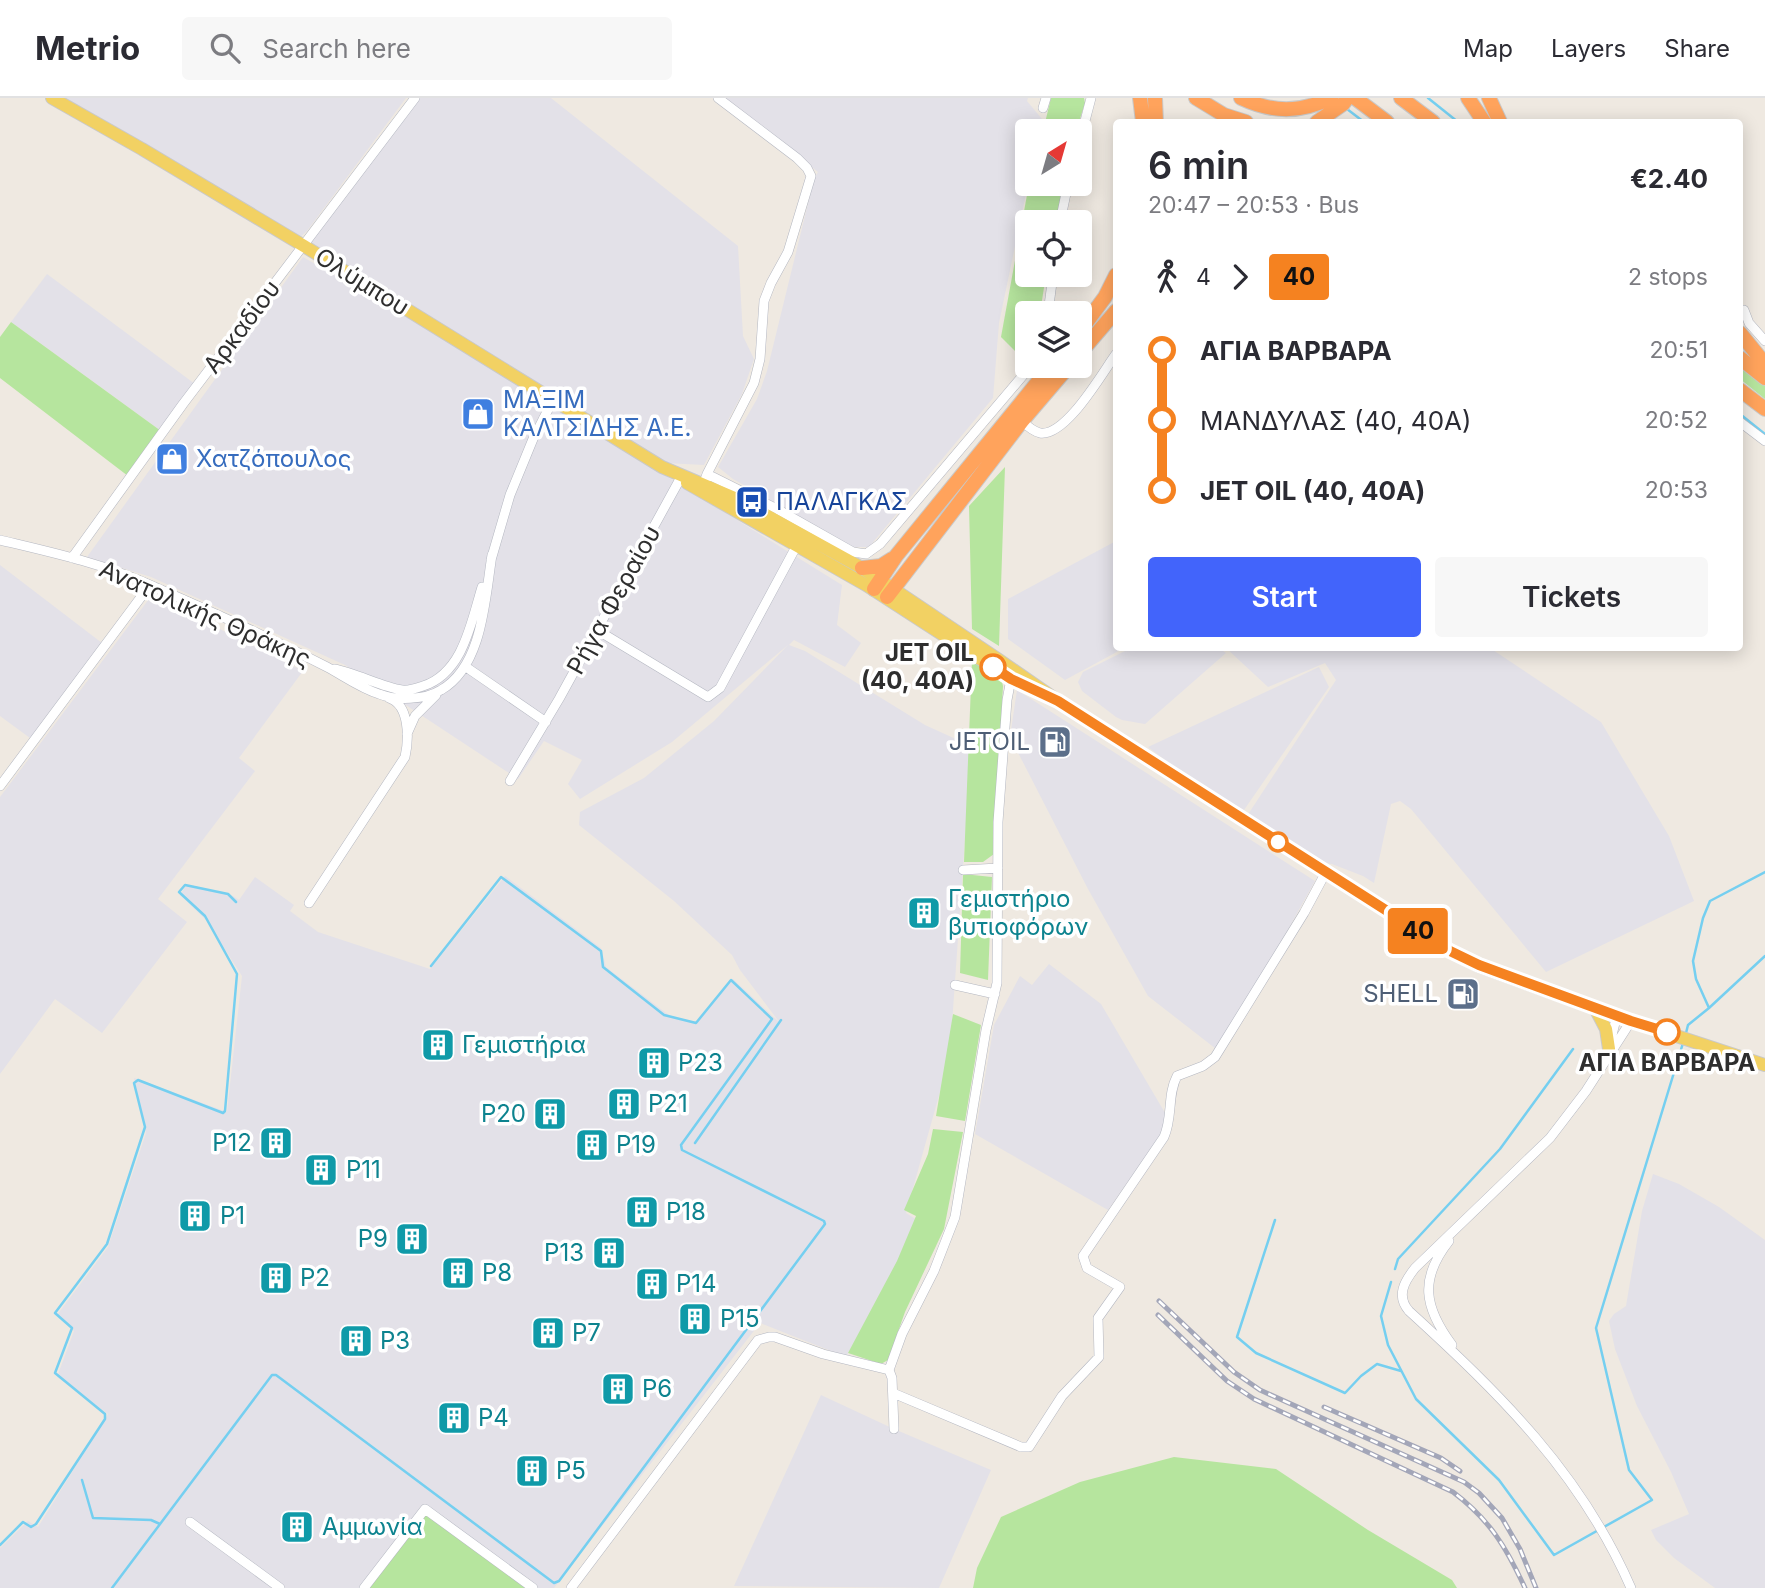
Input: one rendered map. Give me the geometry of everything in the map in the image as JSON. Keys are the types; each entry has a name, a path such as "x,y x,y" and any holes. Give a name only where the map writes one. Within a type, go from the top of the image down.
{"highway":[{"path":"1155,98 1156,119"},
{"path":"1196,98 1224,115 1237,119"},
{"path":"1241,98 1265,108 1289,111 1310,107 1331,98"},
{"path":"1321,119 1343,104 1347,98"},
{"path":"1354,98 1383,119"},
{"path":"1401,98 1429,119"},
{"path":"1468,98 1482,119"},
{"path":"1489,98 1499,119"},
{"path":"1092,315 1113,281"},
{"path":"1092,339 1113,314"},
{"path":"1743,337 1765,364"},
{"path":"1743,360 1765,378"},
{"path":"883,588 896,556 1041,378"},
{"path":"883,588 1059,378"},
{"path":"1743,392 1765,410"},
{"path":"862,568 881,566 896,556"}],"main road":[{"name":"Ολύμπου","path":"52,98 142,149 675,474 704,483"},
{"path":"704,483 797,545 883,588 971,641 1058,701 1450,951 1479,965 1631,1021 1765,1065"},
{"path":"704,483 862,568 883,588 976,656 1007,676 1058,701"},
{"path":"1595,1007 1606,1029 1607,1053"}],"street":[{"name":"Αρκαδίου","path":"72,558 183,404 415,98"},
{"path":"719,98 797,158 807,167 811,176 788,252 764,301 760,359 754,383 704,483 777,509 853,552 866,554 880,544 1021,378"},
{"path":"1043,108 1046,98"},
{"path":"1086,119 1091,98"},
{"path":"1744,310 1749,323 1765,341"},
{"path":"1021,421 1039,433 1047,433 1063,425 1113,358"},
{"name":"Ανατολικής Θράκης","path":"329,668 351,672 402,690 436,682 446,675 458,655 510,495 533,439 553,400"},
{"path":"1743,424 1765,441"},
{"name":"Ρήγα Φεραίου","path":"510,782 597,630 675,474"},
{"name":"Ανατολικής Θράκης","path":"0,540 72,558 150,585 381,695 410,698 442,690 466,667 475,646 492,555"},
{"path":"880,544 896,556"},
{"path":"597,630 708,697 720,688 797,545"},
{"path":"0,786 150,585"},
{"path":"466,667 546,722"},
{"path":"894,1429 889,1370 905,1327 934,1270 955,1217 986,1030 995,994 998,972 998,868 1007,676"},
{"path":"405,717 410,698 421,687"},
{"path":"402,690 410,698 415,716"},
{"path":"407,736 415,716 442,690"},
{"path":"309,903 405,757 407,736 405,717 400,704 381,695"},
{"path":"963,870 998,868"},
{"path":"893,1393 1021,1447 1029,1447 1062,1396 1098,1357 1098,1318 1120,1287 1087,1268 1083,1256 1164,1137 1169,1125 1172,1085 1177,1076 1203,1066 1214,1057 1304,913 1326,872"},
{"path":"955,985 995,994"},
{"path":"1607,1053 1617,1015"},
{"path":"1631,1021 1550,1138 1409,1276 1402,1295 1409,1311 1504,1401 1553,1457 1586,1503 1631,1588"},
{"path":"1456,1228 1433,1266 1428,1297 1434,1318 1463,1361"},
{"path":"571,1588 758,1340 775,1337 823,1354 889,1370"},
{"path":"364,1588 425,1509 533,1588"},
{"path":"190,1522 280,1588"}],"shaded area":[{"path":"57,98 406,98 307,231 299,238"},
{"path":"418,98 551,98 738,246 743,336 754,359 742,394 704,465 666,463 309,243"},
{"path":"723,98 1028,98 1027,101 1042,119 1015,119 1015,196 1025,196 1023,210 1015,210 1015,246 999,323 993,398 869,547 853,547 733,479 718,467 757,399 767,371 814,179 818,172"},
{"path":"303,257 553,400 629,453 842,585 837,625 861,643 845,667 794,640 789,645 805,651 925,725 969,745 969,782 951,1038 945,1074 906,1213 922,1223 846,1357 760,1323 554,1588 0,1588 0,1548 28,1521 38,1527 108,1414 57,1377 74,1331 57,1315 108,1247 146,1133 134,1078 227,1112 242,976 206,920 180,895 187,884 239,900 255,877 294,905 290,911 318,932 430,969 505,876 601,948 606,967 670,1016 697,1022 733,979 780,1023 740,970 732,955 674,901 579,825 580,812 644,778 714,721 788,645 672,742 580,799 568,784 582,760 544,741 518,779 345,665 151,577 87,557"},
{"path":"47,274 195,384 161,431 11,322"},
{"path":"1113,543 1113,651 1118,651 1065,680 1008,639 1008,599"},
{"path":"0,565 102,643 30,738 0,716"},
{"path":"152,595 303,671 239,758 255,771 158,899 187,922 102,1033 55,999 0,1074 0,797"},
{"path":"1125,651 1226,653 1145,724 1116,717 1082,691 1078,682 1083,672"},
{"path":"1229,651 1494,651 1601,722 1669,836 1694,901 1546,972 1411,809 1400,801 1391,804 1374,883 1332,864 1313,861 1245,819 1336,680 1325,663 1268,687"},
{"path":"1319,667 1329,687 1244,810 1194,782 1148,747"},
{"path":"1017,690 1315,881 1220,1052 1148,996 1088,889 1010,737"},
{"path":"1049,964 1101,1004 1168,1118 1164,1130 1108,1210 975,1134 994,1025 1020,976 1032,985"},
{"path":"1653,1174 1679,1184 1719,1207 1765,1240 1765,1588 1715,1588 1674,1558 1656,1540 1651,1530 1689,1514 1637,1406 1615,1349 1609,1321 1626,1306 1642,1211"},
{"path":"821,1395 991,1470 939,1588 734,1586"}],"green space":[{"path":"1051,98 1084,98 1080,119 1046,119"},
{"path":"1027,196 1061,196 1058,210 1024,210"},
{"path":"1015,260 1015,287 1044,287 1042,301 1015,301 1015,351 1001,337"},
{"path":"11,322 161,431 128,476 0,378 0,337"},
{"path":"1743,365 1765,383 1765,399 1743,381"},
{"path":"1005,467 999,646 972,629 969,506"},
{"path":"972,660 1000,674 1003,686 994,854 983,862 964,862"},
{"path":"963,874 992,877 988,980 960,973"},
{"path":"953,1014 981,1025 965,1121 936,1116"},
{"path":"933,1129 963,1132 944,1229 905,1312 888,1360 881,1364 848,1353 897,1261 916,1216 904,1210 928,1154"},
{"path":"1174,1457 1276,1469 1368,1530 1452,1580 1457,1588 973,1588 977,1568 1001,1517 1080,1482"},
{"path":"423,1510 526,1588 363,1588"}],"waterway":[{"path":"1428,98 1454,119"},
{"path":"1347,109 1360,119"},
{"path":"1743,416 1765,434"},
{"path":"1686,1033 1688,1025 1709,1008 1696,979 1693,961 1703,918 1710,901 1765,872"},
{"path":"112,1588 272,1375 276,1375 554,1583 559,1581 825,1224 824,1221 682,1150 681,1145 772,1019 731,980 696,1023 664,1015 603,967 601,951 501,877 431,966"},
{"path":"0,1545 23,1522 31,1527 36,1524 105,1419 105,1414 55,1373 72,1328 55,1313 107,1244 145,1127 134,1083 138,1080 223,1113 225,1111 237,974 205,916 179,892 185,885 228,894 236,902"},
{"path":"1709,1008 1765,956"},
{"path":"695,1143 781,1020"},
{"path":"1391,1282 1381,1316 1388,1345 1416,1399 1499,1480 1554,1555 1652,1500 1629,1470 1596,1328 1683,1043"},
{"path":"1395,1269 1398,1259 1500,1149 1573,1049"},
{"path":"1275,1220 1237,1337 1256,1353 1345,1393 1377,1364 1401,1371"},
{"path":"82,1480 93,1518 151,1520 160,1524"}],"railway":[{"path":"1159,1301 1234,1372 1260,1390 1464,1482 1479,1493 1502,1518 1520,1549 1536,1588"},
{"path":"1158,1315 1227,1381 1254,1399 1453,1492 1466,1502 1496,1535 1525,1588"},
{"path":"1324,1407 1441,1458 1460,1471"}],"bus line":[{"name":"40","path":"993,667 1011,679 1058,701 1450,951 1479,965 1667,1032"}],"place":[{"name":"ΜΑΞΙΜ ΚΑΛΤΣΙΔΗΣ Α.Ε.","path":"478,414"},
{"name":"Χατζόπουλος","path":"172,459"},
{"name":"ΠΑΛΑΓΚΑΣ","path":"752,502"},
{"name":"JET OIL (40, 40Α)","path":"993,667"},
{"name":"JETOIL","path":"1055,742"},
{"name":"Γεμιστήριο βυτιοφόρων","path":"924,913"},
{"name":"SHELL","path":"1463,994"},
{"name":"ΑΓΙΑ ΒΑΡΒΑΡΑ","path":"1667,1032"},
{"name":"Γεμιστήρια","path":"438,1045"},
{"name":"P23","path":"654,1063"},
{"name":"P21","path":"624,1104"},
{"name":"P20","path":"550,1114"},
{"name":"P12","path":"276,1143"},
{"name":"P19","path":"592,1145"},
{"name":"P11","path":"321,1170"},
{"name":"P18","path":"642,1212"},
{"name":"P1","path":"195,1216"},
{"name":"P9","path":"412,1239"},
{"name":"P13","path":"609,1253"},
{"name":"P8","path":"458,1273"},
{"name":"P2","path":"276,1278"},
{"name":"P14","path":"652,1284"},
{"name":"P15","path":"695,1319"},
{"name":"P7","path":"548,1333"},
{"name":"P3","path":"356,1341"},
{"name":"P6","path":"618,1389"},
{"name":"P4","path":"454,1418"},
{"name":"P5","path":"532,1471"},
{"name":"Αμμωνία","path":"297,1527"}]}
